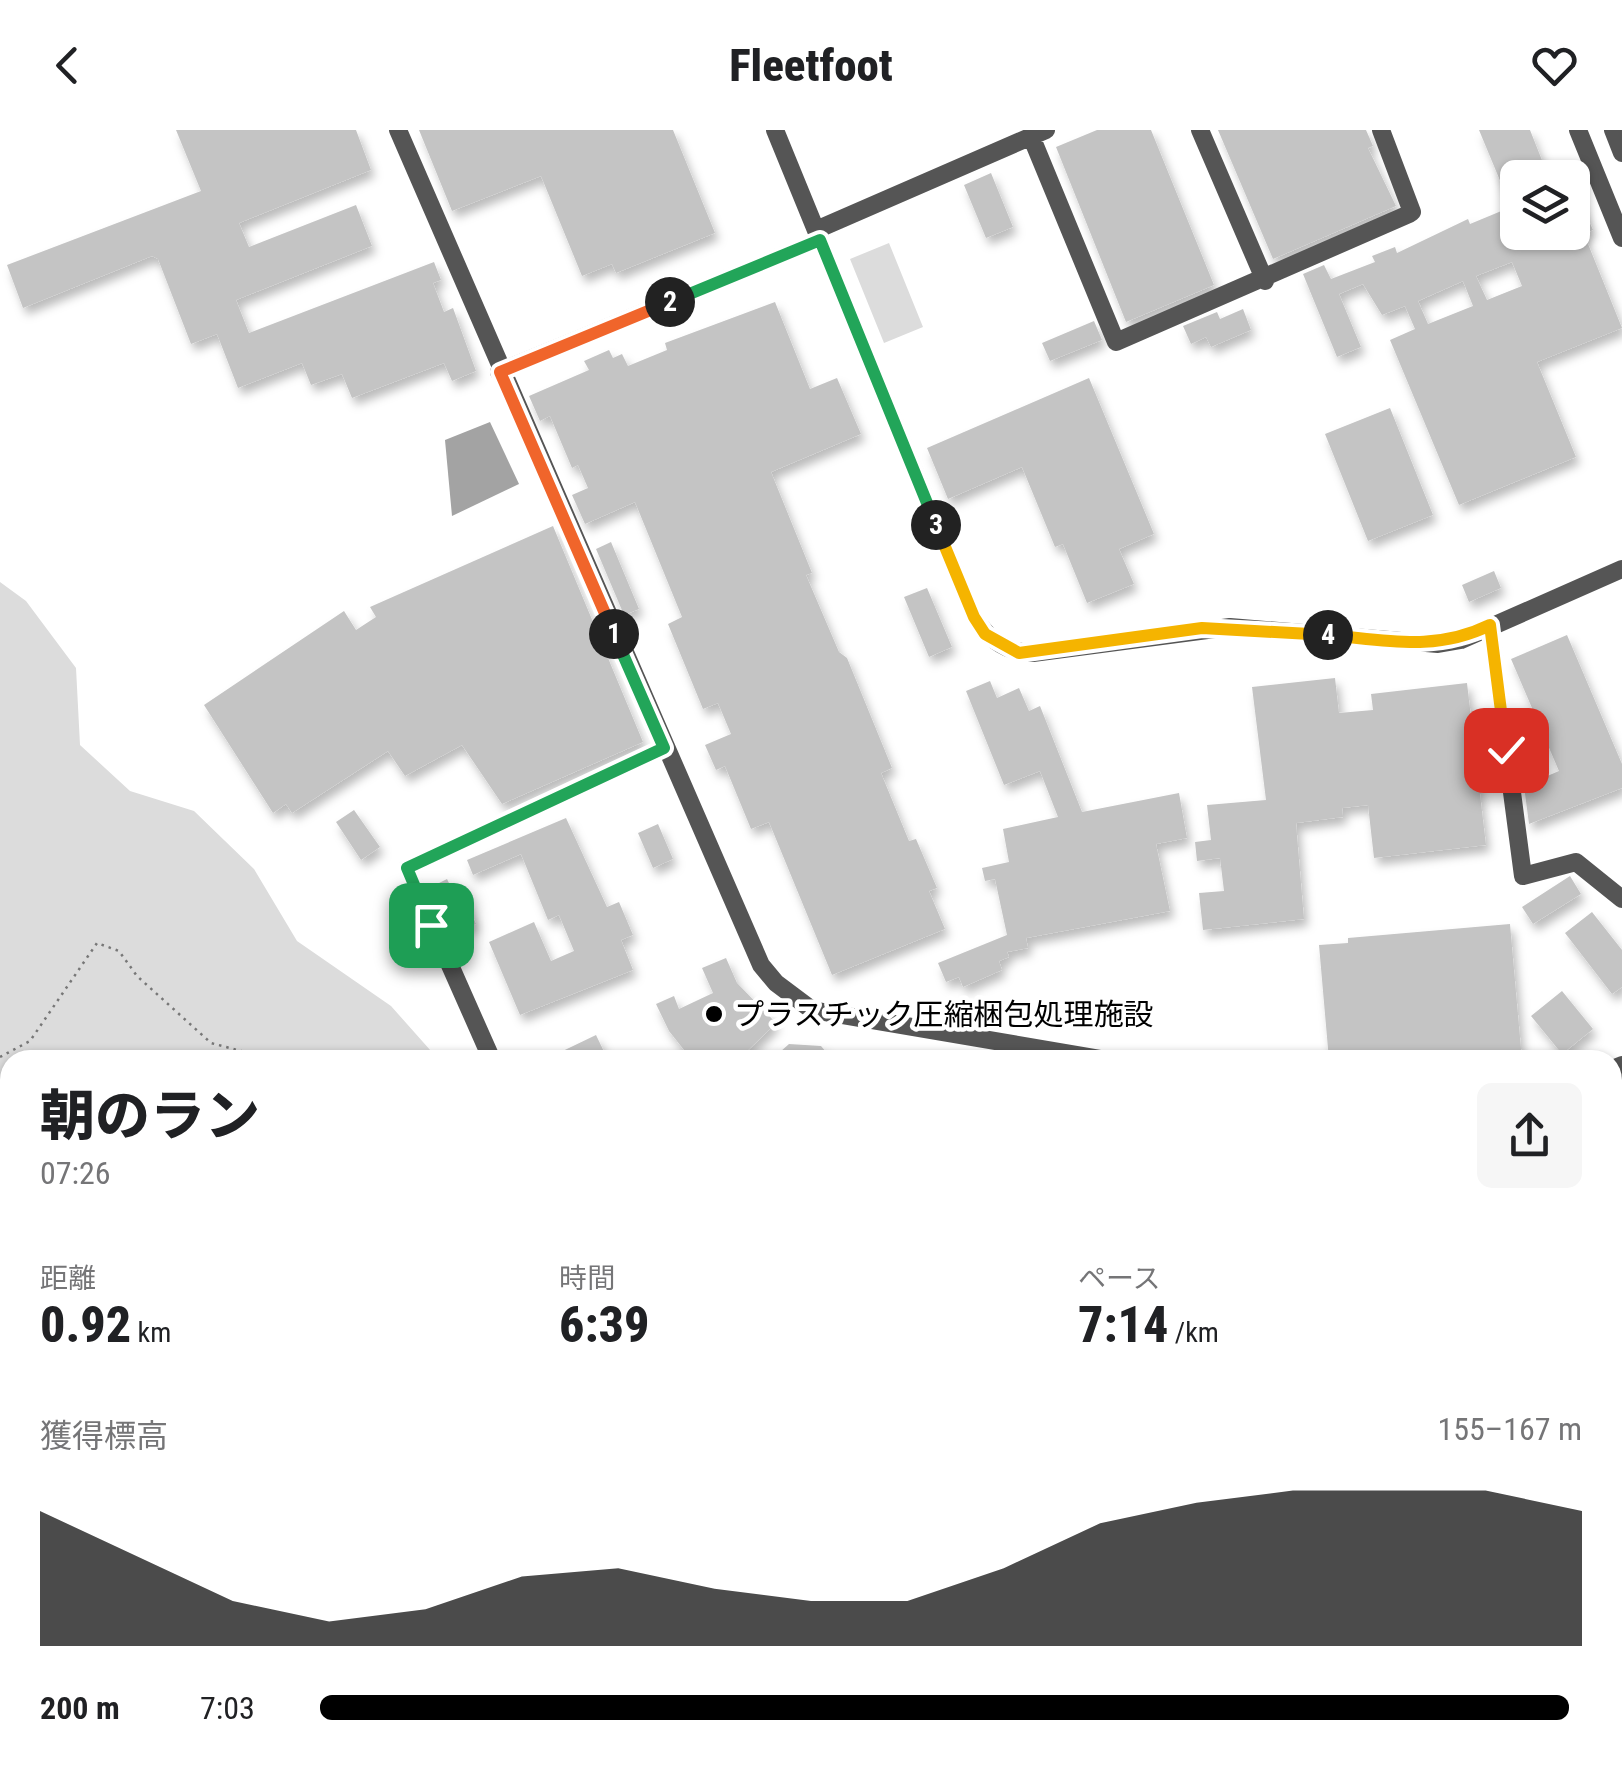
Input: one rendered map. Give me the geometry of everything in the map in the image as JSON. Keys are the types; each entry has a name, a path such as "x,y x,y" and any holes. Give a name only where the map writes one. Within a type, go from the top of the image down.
{"street":[{"path":"398,130 750,945 776,984 796,1000 836,1016 1045,1050"},
{"path":"775,130 974,617 985,634 1004,647 1034,653 1230,627 1438,644 1460,640 1622,569"},
{"path":"1200,130 1265,280"},
{"path":"500,372 818,235 1039,133 1116,342 1265,280 1412,212 1380,130"},
{"path":"1578,130 1622,238"},
{"path":"1612,130 1622,153"},
{"path":"1490,625 1523,876 1576,862 1622,899"},
{"path":"488,1050 407,868 664,748"}],"path":[{"path":"13,1050 30,1041 97,943 119,951 137,976 211,1043 237,1050"}],"shaded area":[{"path":"889,243 923,327 884,343 850,259"},
{"path":"490,422 519,484 452,516 445,440"},
{"path":"0,582 26,601 76,668 80,745 130,791 194,811 254,869 297,941 391,1006 430,1050 0,1050"}],"building":[{"path":"176,130 356,130 371,170 239,223 249,247 356,205 372,246 236,300 249,333 434,262 441,280 433,283 444,312 453,308 476,371 452,381 444,363 352,398 342,374 311,385 302,363 238,388 217,334 191,344 158,259 152,256 23,308 7,265 201,191"},
{"path":"419,130 673,130 715,233 616,273 612,264 582,276 541,176 452,211"},
{"path":"1097,130 1151,130 1214,285 1126,322 1056,147"},
{"path":"1218,130 1366,130 1373,146 1368,148 1396,206 1273,259"},
{"path":"1479,130 1530,130 1542,160 1500,160 1500,181"},
{"path":"991,173 1013,227 986,238 964,185"},
{"path":"1500,212 1500,250 1590,249 1622,328 1537,362 1576,457 1459,505 1390,340 1415,329 1405,306 1382,315 1363,284 1339,294 1361,347 1337,357 1303,274 1324,265 1331,279 1375,262 1372,256 1395,247 1397,253 1468,219 1470,224","holes":["1512,262 1522,286 1487,300 1476,276","1463,281 1473,306 1428,324 1418,301"]},
{"path":"775,302 810,389 837,378 861,434 771,472 812,573 806,575 839,652 847,658 892,768 881,773 909,841 916,839 937,888 929,891 945,929 832,975 769,822 751,829 725,766 716,770 705,745 731,734 718,703 703,709 668,624 682,617 635,502 585,524 572,495 588,488 578,465 572,468 550,416 540,421 529,396 589,370 584,361 609,350 613,358 622,354 628,366 667,350 665,343"},
{"path":"1243,309 1251,330 1211,347 1206,337 1191,344 1183,326 1217,312 1220,319"},
{"path":"1094,321 1102,340 1050,361 1042,343"},
{"path":"1089,378 1154,534 1119,549 1134,584 1087,603 1063,544 1055,547 1022,467 948,499 927,448"},
{"path":"1390,408 1433,515 1368,541 1325,434"},
{"path":"553,526 643,742 502,804 462,745 405,776 388,751 292,813 286,804 273,813 204,705 344,611 356,630 376,617 370,607"},
{"path":"611,542 639,609 624,615 596,549"},
{"path":"1494,571 1501,588 1469,602 1462,585"},
{"path":"927,588 952,647 929,657 904,597"},
{"path":"1567,635 1622,764 1622,788 1529,824 1524,786 1559,771 1511,659"},
{"path":"1335,678 1339,713 1373,710 1371,694 1467,683 1486,845 1374,858 1368,805 1342,808 1343,817 1296,823 1304,919 1203,930 1199,893 1224,891 1220,858 1197,861 1195,842 1211,840 1207,805 1266,800 1252,687"},
{"path":"990,681 997,698 1019,688 1029,711 1040,706 1082,812 1179,793 1187,838 1156,844 1170,911 1026,938 1028,948 1007,952 1009,957 999,961 1002,970 963,987 959,977 946,982 938,963 1007,935 995,879 985,881 982,868 1009,862 1003,829 1058,817 1040,771 1004,785 966,691"},
{"path":"354,810 380,847 361,860 336,822"},
{"path":"566,818 607,907 619,902 633,935 621,940 633,970 520,1015 489,942 534,922 551,961 574,951 559,915 548,920 521,854 473,875 467,860"},
{"path":"658,824 673,859 653,868 638,833"},
{"path":"1570,876 1581,894 1533,924 1522,907"},
{"path":"447,879 454,893 461,890 476,924 456,933 435,885"},
{"path":"1592,912 1622,950 1622,987 1612,994 1565,933"},
{"path":"1510,924 1521,1050 1328,1050 1319,945 1348,943 1348,938"},
{"name":"プラスチック圧縮梱包処理施設","path":"726,958 737,983 776,1023 748,1050 684,1050 669,1031 656,1004 674,996 679,1009 713,993 702,968"},
{"path":"1562,991 1593,1029 1567,1050 1559,1050 1531,1016"},
{"path":"596,1035 603,1050 565,1050"},
{"path":"789,1044 821,1046 824,1050 782,1050"}],"place":[{"name":"プラスチック圧縮梱包処理施設","path":"714,1014"}],"route":[{"path":"431,925 407,868 664,748 500,372 820,240 974,617 985,634 1019,653 1034,653 1230,627 1438,644 1460,640 1490,625 1506,750"}]}
